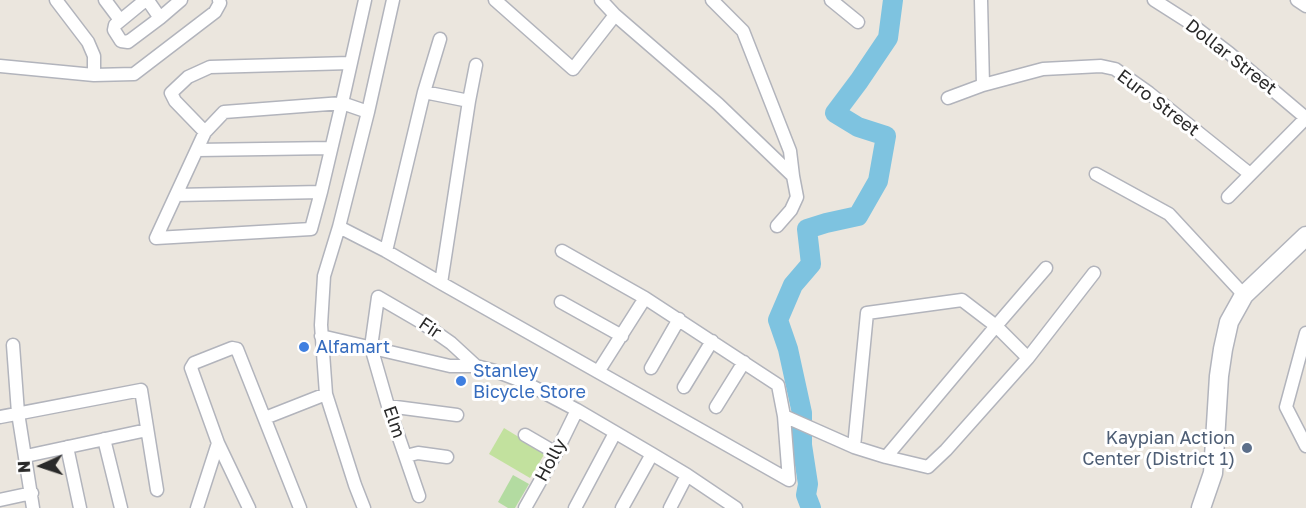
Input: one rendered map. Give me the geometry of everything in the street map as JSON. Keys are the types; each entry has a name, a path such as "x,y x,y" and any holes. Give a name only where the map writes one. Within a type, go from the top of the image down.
{"main road":[{"path":"1201,508 1213,473 1219,376 1229,322 1244,295 1306,236"}],"street":[{"path":"56,0 88,42 94,56 94,75"},
{"path":"105,0 120,20"},
{"path":"160,18 149,2 143,2 120,20 114,30 121,41 128,42 160,18 181,0"},
{"path":"0,66 94,75 134,74 214,12 220,3 219,0"},
{"path":"365,0 342,103 311,229 156,237 205,132 224,112 342,103 368,112"},
{"path":"364,508 326,394 321,336 324,276 368,112 393,0"},
{"path":"495,0 573,69 615,15"},
{"path":"601,0 615,15 718,104 793,176"},
{"path":"712,0 743,31 790,151 797,197 791,210 777,226"},
{"path":"831,0 858,22"},
{"path":"981,0 983,85"},
{"name":"Dollar Street","path":"1154,0 1187,21 1229,53 1306,118"},
{"path":"1297,0 1306,6"},
{"path":"386,250 424,93 440,39"},
{"path":"205,132 175,102 171,93 188,77 210,67 350,63"},
{"path":"441,283 476,65"},
{"name":"Euro Street","path":"948,98 983,85 1043,69 1101,66 1115,69 1149,93 1250,174"},
{"path":"424,93 469,101"},
{"path":"1228,197 1306,118"},
{"path":"197,150 331,148"},
{"path":"1096,174 1169,214 1244,295"},
{"path":"176,195 321,192"},
{"path":"339,227 386,250 789,480 788,417 777,385 645,297 562,251"},
{"path":"886,457 1046,268"},
{"path":"788,417 854,447 928,467 1028,358 1094,273"},
{"name":"Fir","path":"371,347 378,297 451,343 476,366"},
{"path":"598,372 645,297"},
{"path":"854,447 867,313 962,300 996,326 1028,358"},
{"path":"561,302 622,336"},
{"path":"651,369 679,319"},
{"path":"1306,333 1286,407 1306,446"},
{"path":"321,336 450,366 476,366 495,370 524,382 652,454 687,475 721,504 735,508"},
{"path":"684,387 712,340"},
{"path":"13,345 18,413 33,508"},
{"name":"Elm","path":"371,347 388,406 419,496"},
{"path":"249,508 218,443 191,368 194,363 232,348 237,349 300,508"},
{"path":"716,407 744,362"},
{"path":"0,417 141,390 157,490"},
{"path":"265,418 326,394"},
{"path":"388,406 457,415"},
{"name":"Holly","path":"525,508 577,410"},
{"path":"26,456 147,430"},
{"path":"575,508 615,433"},
{"path":"525,435 556,453"},
{"path":"104,440 121,508"},
{"path":"197,508 218,443"},
{"path":"67,447 80,508"},
{"path":"406,456 418,453 447,457"},
{"path":"622,508 652,454"},
{"path":"670,508 687,475"},
{"path":"0,500 32,493"}],"green space":[{"path":"504,428 545,453 530,478 489,454"},
{"path":"513,475 529,484 515,508 508,508 498,502"}],"waterway":[{"path":"811,508 806,495 808,484 802,445 802,413 788,349 778,320 793,285 811,264 807,229 858,216 878,181 886,136 858,127 835,113 888,38 893,0"}],"place":[{"name":"Alfamart","path":"304,347"},
{"name":"Stanley Bicycle Store","path":"461,381"},
{"name":"Kaypian Action Center (District 1)","path":"1247,448"}]}
